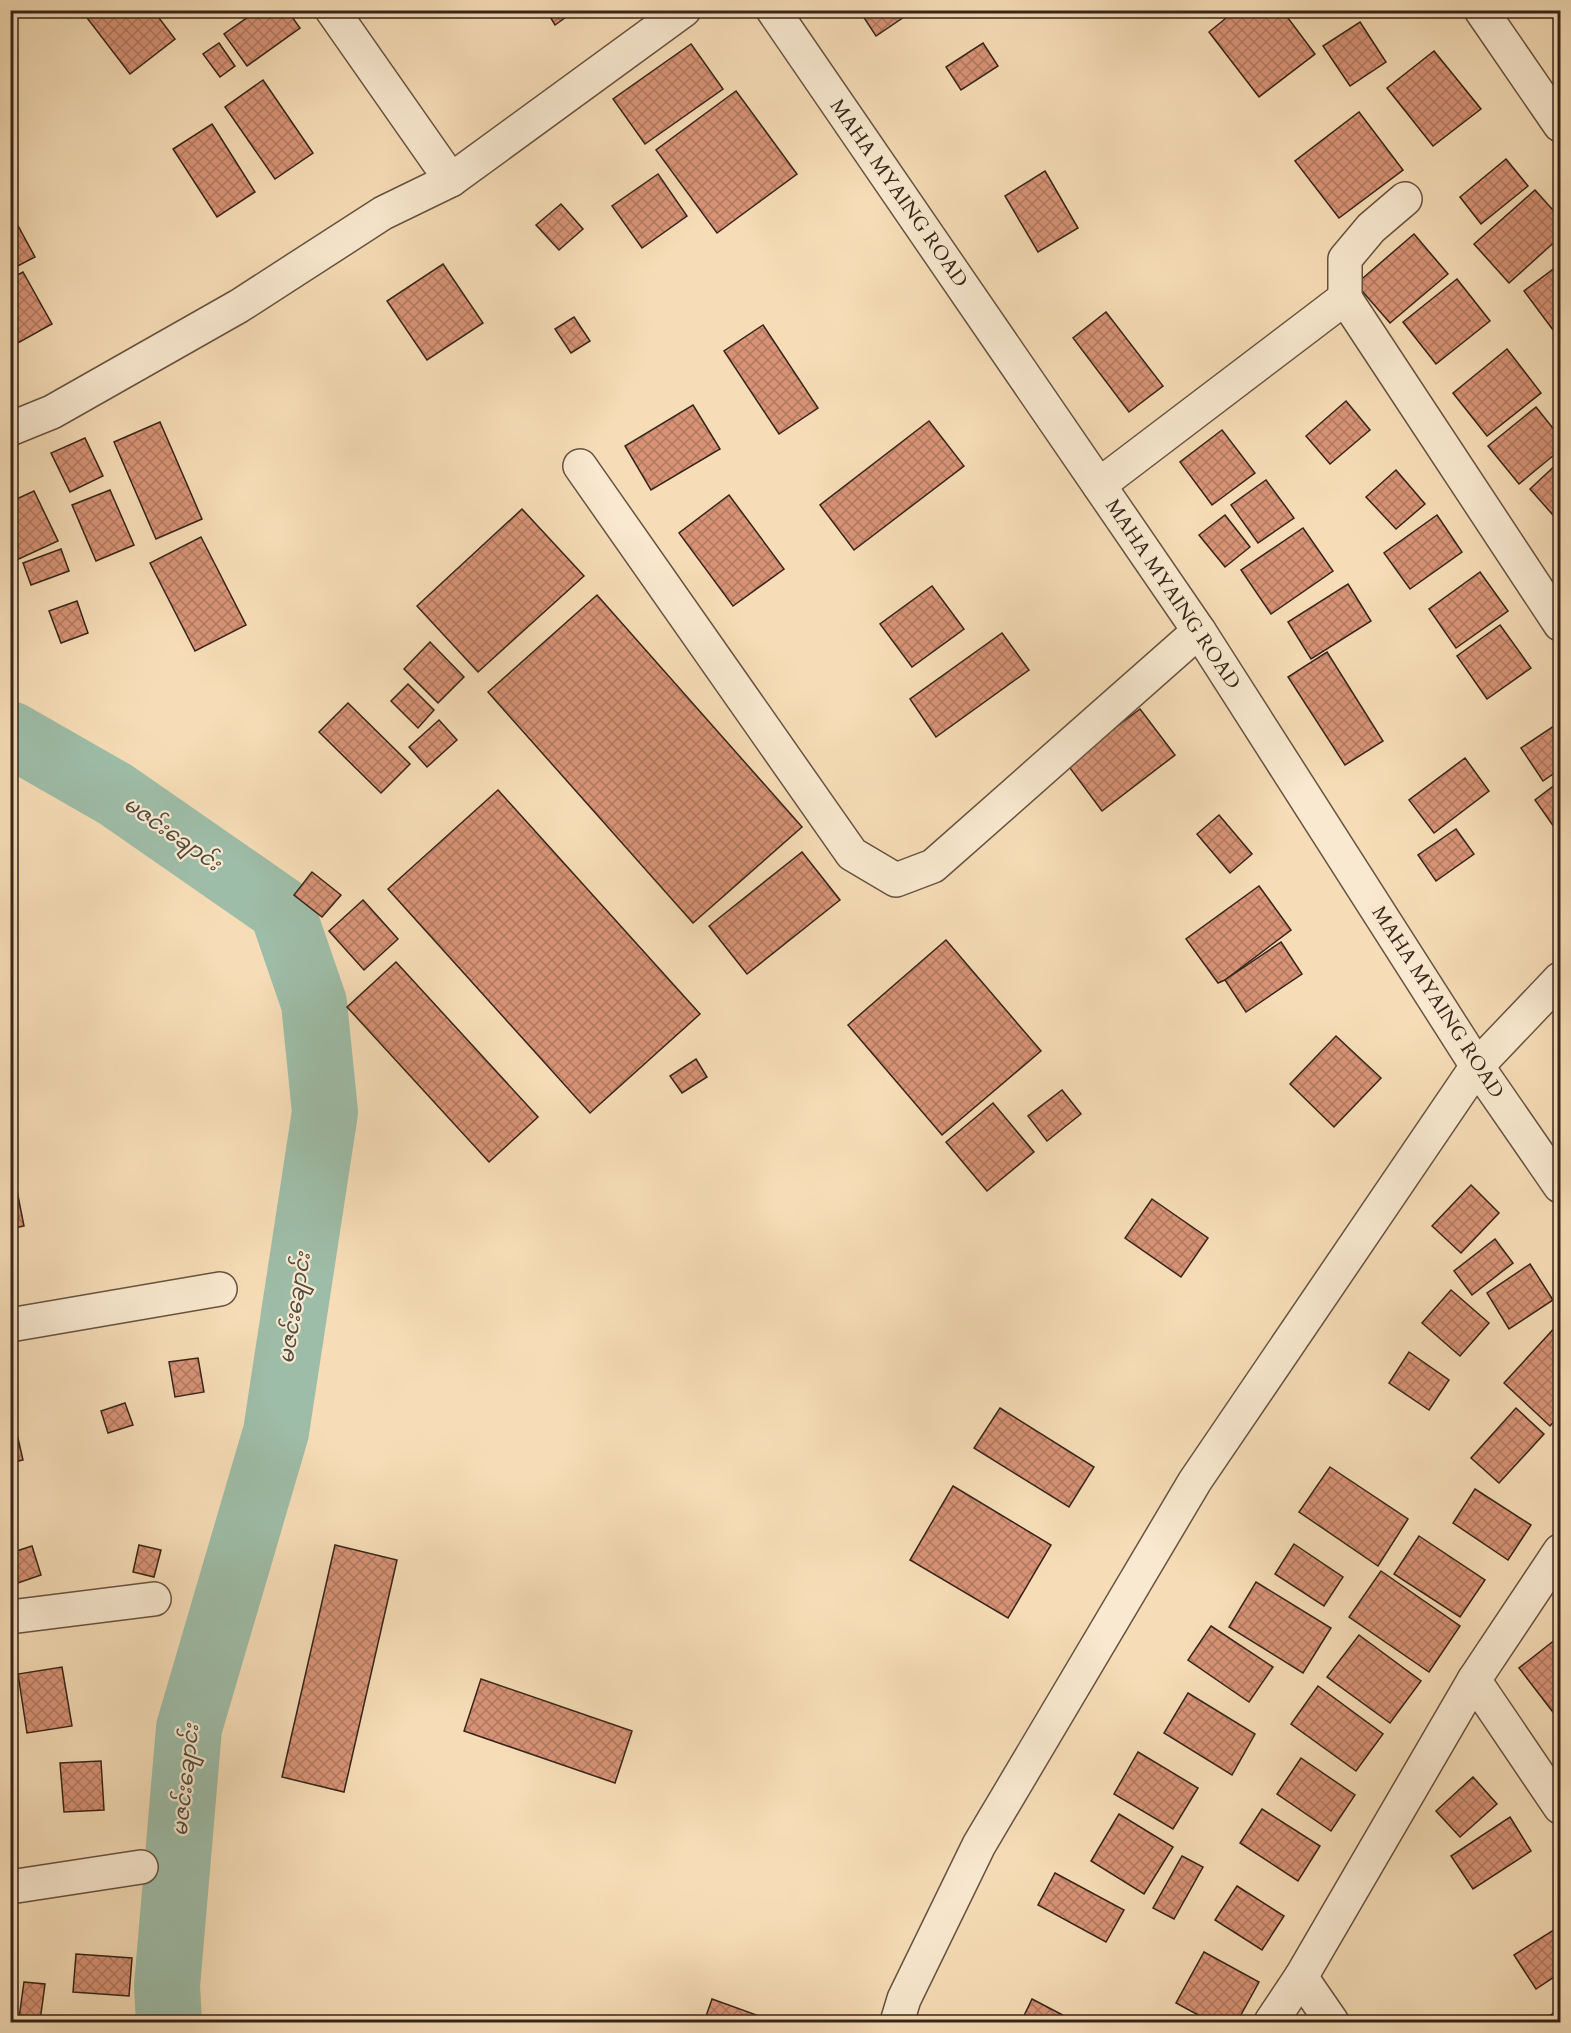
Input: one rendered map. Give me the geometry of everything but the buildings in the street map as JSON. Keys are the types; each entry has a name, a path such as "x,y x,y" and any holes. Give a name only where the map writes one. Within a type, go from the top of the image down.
{"street":[{"path":"332,10 451,180"},
{"path":"10,429 52,412 239,306 383,213 451,180 684,10"},
{"name":"MAHA MYAING ROAD","path":"773,10 1199,631 1477,1066 1560,1186"},
{"path":"1481,10 1560,125"},
{"path":"1405,199 1371,228 1345,260 1345,298 1560,624"},
{"path":"1099,485 1345,298"},
{"path":"580,466 852,854 896,880 933,866 1199,631"},
{"path":"897,2022 904,1999 979,1845 1195,1481 1477,1066 1560,979"},
{"path":"10,1325 220,1289"},
{"path":"1271,2022 1301,1977 1474,1680 1560,1551"},
{"path":"10,1617 154,1599"},
{"path":"1474,1680 1560,1807"},
{"path":"10,1887 141,1868"},
{"path":"1301,1977 1332,2022"}],"waterway":[{"name":"မဇင်းချောင်း","path":"10,734 115,794 282,910 314,1003 325,1112 276,1432 189,1728 167,1986 169,2022"}]}
